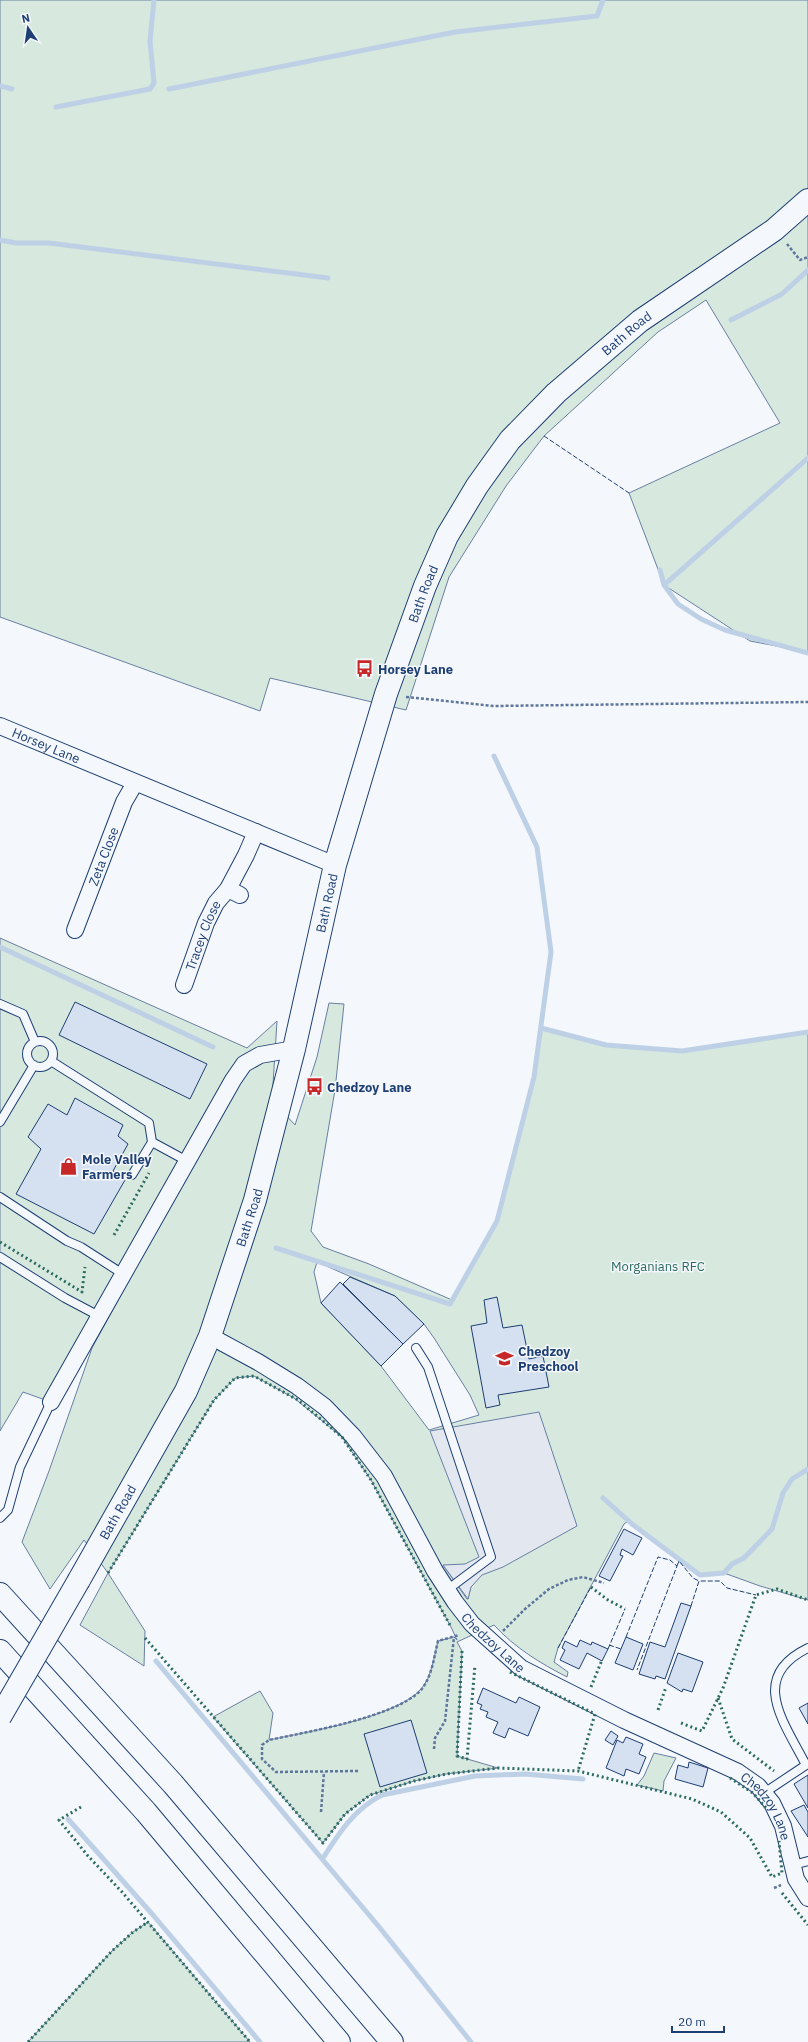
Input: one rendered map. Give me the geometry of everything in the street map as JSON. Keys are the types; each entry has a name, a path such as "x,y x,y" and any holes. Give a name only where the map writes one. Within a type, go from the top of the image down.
{"main road":[{"name":"Bath Road","path":"0,1718 186,1392 210,1336 256,1200 294,1049 335,865 386,694 425,586 447,536 477,486 510,440 550,398 640,321 774,230 808,200"},
{"path":"0,1594 173,1784 392,2042"},
{"path":"0,1651 146,1812 339,2042"}],"street":[{"name":"Horsey Lane","path":"0,726 335,865"},
{"name":"Zeta Close","path":"75,930 124,802 135,783"},
{"name":"Tracey Close","path":"184,985 206,923 216,904 234,892 246,855 256,832"},
{"path":"51,1402 233,1080 244,1064 260,1055 294,1049"},
{"name":"Chedzoy Lane","path":"210,1336 258,1362 297,1386 325,1407 354,1436 384,1476 447,1590 472,1624 521,1668 624,1720 738,1772 758,1786 772,1803 800,1863 796,1879 808,1898"}],"lane":[{"path":"0,1004 23,1014 35,1042"},
{"path":"41,1041 48,1043 52,1048 53,1055 51,1061 46,1066 40,1067 34,1065 29,1060 27,1053 29,1047 35,1042 41,1041"},
{"path":"51,1061 149,1123 152,1142 132,1175"},
{"path":"0,1122 34,1065"},
{"path":"152,1142 187,1161"},
{"path":"0,1197 67,1241 81,1247 123,1274"},
{"path":"0,1257 65,1298 99,1316"},
{"path":"416,1348 428,1367 491,1557 447,1590"},
{"path":"0,1518 8,1510 20,1467 51,1402"},
{"path":"764,1793 806,1765 776,1706 774,1683 784,1663 808,1648"}],"path":[{"path":"774,230 800,260 808,257"},
{"path":"386,694 494,706 808,702"},
{"path":"489,1640 507,1629 525,1609 549,1589 568,1580 583,1577 604,1583"},
{"path":"358,1771 276,1772 262,1759 262,1745 269,1740 336,1726 402,1705 421,1689 430,1673 438,1641 457,1637 472,1624"},
{"path":"434,1749 435,1738 445,1721 454,1637"},
{"path":"321,1812 324,1772"}],"green space":[{"path":"0,0 808,0 808,652 750,641 664,585 629,493 780,423 706,300 658,332 544,436 506,486 449,577 406,710 270,678 260,711 0,617"},
{"name":"Morganians RFC","path":"0,938 247,1048 277,1021 272,1100 295,1125 317,1057 329,1003 344,1004 335,1090 311,1231 323,1247 369,1264 452,1300 497,1221 534,1077 541,1028 606,1045 682,1051 808,1032 808,1600 760,1586 724,1573 700,1575 628,1521 624,1524 558,1648 554,1662 568,1672 567,1677 528,1654 510,1641 494,1625 457,1642 462,1651 457,1756 498,1768 446,1774 414,1781 370,1795 345,1814 323,1843 213,1717 260,1691 273,1713 269,1740 327,1728 372,1716 409,1699 421,1689 428,1679 438,1641 454,1637 457,1640 371,1480 342,1437 294,1398 254,1376 235,1378 214,1400 108,1573 84,1540 50,1589 22,1542 49,1471 92,1348 129,1280 51,1402 23,1392 0,1431","holes":["317,1262 395,1296 424,1324 434,1338 470,1395 479,1415 429,1430 381,1366 321,1303 314,1272","443,1565 471,1586 468,1599 467,1599"]},
{"path":"108,1573 145,1631 144,1666 80,1625"},
{"path":"654,1753 676,1758 664,1781 663,1791 637,1785 644,1776"},
{"path":"148,1922 250,2042 28,2042 112,1951 133,1932"}],"shaded area":[{"path":"539,1412 577,1526 503,1567 482,1575 471,1587 468,1599 443,1565 465,1564 479,1557 430,1431"}],"building":[{"path":"75,1002 207,1064 190,1099 59,1035"},
{"path":"75,1098 123,1125 118,1136 128,1144 113,1171 125,1180 94,1234 16,1194 41,1149 28,1137 48,1104 67,1115"},
{"path":"350,1277 395,1296 424,1324 403,1344 343,1284"},
{"path":"340,1282 403,1344 381,1366 321,1303"},
{"path":"497,1297 503,1328 522,1325 529,1359 543,1356 549,1387 498,1395 500,1405 486,1408 471,1326 487,1323 484,1300"},
{"path":"624,1529 642,1538 633,1555 622,1549 620,1555 623,1556 610,1581 599,1576"},
{"path":"681,1603 691,1606 665,1679 656,1676 655,1679 639,1674 650,1642 665,1647"},
{"path":"626,1637 643,1644 633,1670 615,1663"},
{"path":"580,1640 591,1645 592,1642 608,1649 602,1661 587,1653 579,1669 560,1660 565,1650 562,1648 565,1641 577,1647"},
{"path":"678,1653 703,1662 692,1692 683,1689 682,1692 667,1683"},
{"path":"483,1688 516,1703 519,1697 540,1707 528,1736 509,1728 505,1738 493,1733 498,1722 486,1717 488,1712 480,1709 482,1705 477,1703"},
{"path":"808,1703 808,1724 799,1708"},
{"path":"411,1720 427,1773 380,1787 364,1734"},
{"path":"611,1731 618,1736 613,1745 605,1740"},
{"path":"626,1737 643,1744 639,1754 646,1757 639,1774 626,1769 624,1776 606,1768 617,1740 623,1743"},
{"path":"689,1762 708,1768 703,1787 675,1779 678,1765 688,1768"},
{"path":"808,1775 808,1808 794,1784"},
{"path":"804,1805 808,1812 808,1837 791,1811"}],"waterway":[{"path":"56,107 150,89 154,83 150,41 154,0"},
{"path":"169,89 455,32 597,16 603,0"},
{"path":"0,86 12,89"},
{"path":"0,240 16,243 49,243 328,278"},
{"path":"731,320 782,294 808,270"},
{"path":"660,570 664,585 808,458"},
{"path":"664,585 678,604 701,619 725,630 808,653"},
{"path":"276,1248 450,1304 497,1221 534,1077 551,952 537,847 494,756"},
{"path":"0,947 213,1047"},
{"path":"541,1028 606,1045 682,1051 808,1032"},
{"path":"603,1498 632,1524 700,1575 724,1573 732,1564 744,1558 772,1529 783,1493 792,1479 808,1469"},
{"path":"156,1661 380,1928 471,2042"},
{"path":"323,1858 341,1831 355,1814 382,1795 475,1776 525,1774 583,1779"},
{"path":"68,1819 153,1915 260,2042"}],"hedge":[{"path":"114,1235 149,1173"},
{"path":"0,1242 82,1292 85,1267"},
{"path":"108,1573 214,1400 235,1378 254,1376 298,1400 342,1437 371,1480 451,1627"},
{"path":"591,1587 608,1600 625,1609"},
{"path":"681,1723 702,1731 723,1688 756,1595 777,1589 808,1600"},
{"path":"145,1638 323,1843 345,1814 370,1795 414,1781 446,1774 498,1768 578,1771 692,1799 721,1812 750,1838 772,1877 782,1873 779,1841"},
{"path":"462,1651 457,1756 467,1759 475,1665"},
{"path":"591,1687 602,1660"},
{"path":"510,1672 595,1714 578,1771"},
{"path":"658,1710 666,1687"},
{"path":"718,1698 732,1739 774,1771"},
{"path":"730,1778 753,1793 767,1809"},
{"path":"81,1807 59,1820 88,1856 122,1892 250,2042"},
{"path":"782,1893 808,1925"},
{"path":"28,2042 112,1951 133,1932 148,1922"}],"fence":[{"path":"544,436 629,493"},
{"path":"626,1637 658,1557 670,1560 677,1566 637,1670"},
{"path":"677,1566 679,1561 693,1578 699,1581"},
{"path":"691,1606 699,1581 720,1581 727,1588 756,1595"},
{"path":"558,1648 591,1587"},
{"path":"608,1649 625,1609"},
{"path":"609,1645 621,1649"}],"place":[{"name":"Horsey Lane","path":"365,669"},
{"name":"Chedzoy Lane","path":"314,1087"},
{"name":"Mole Valley Farmers","path":"69,1166"},
{"name":"Chedzoy Preschool","path":"505,1358"}]}
